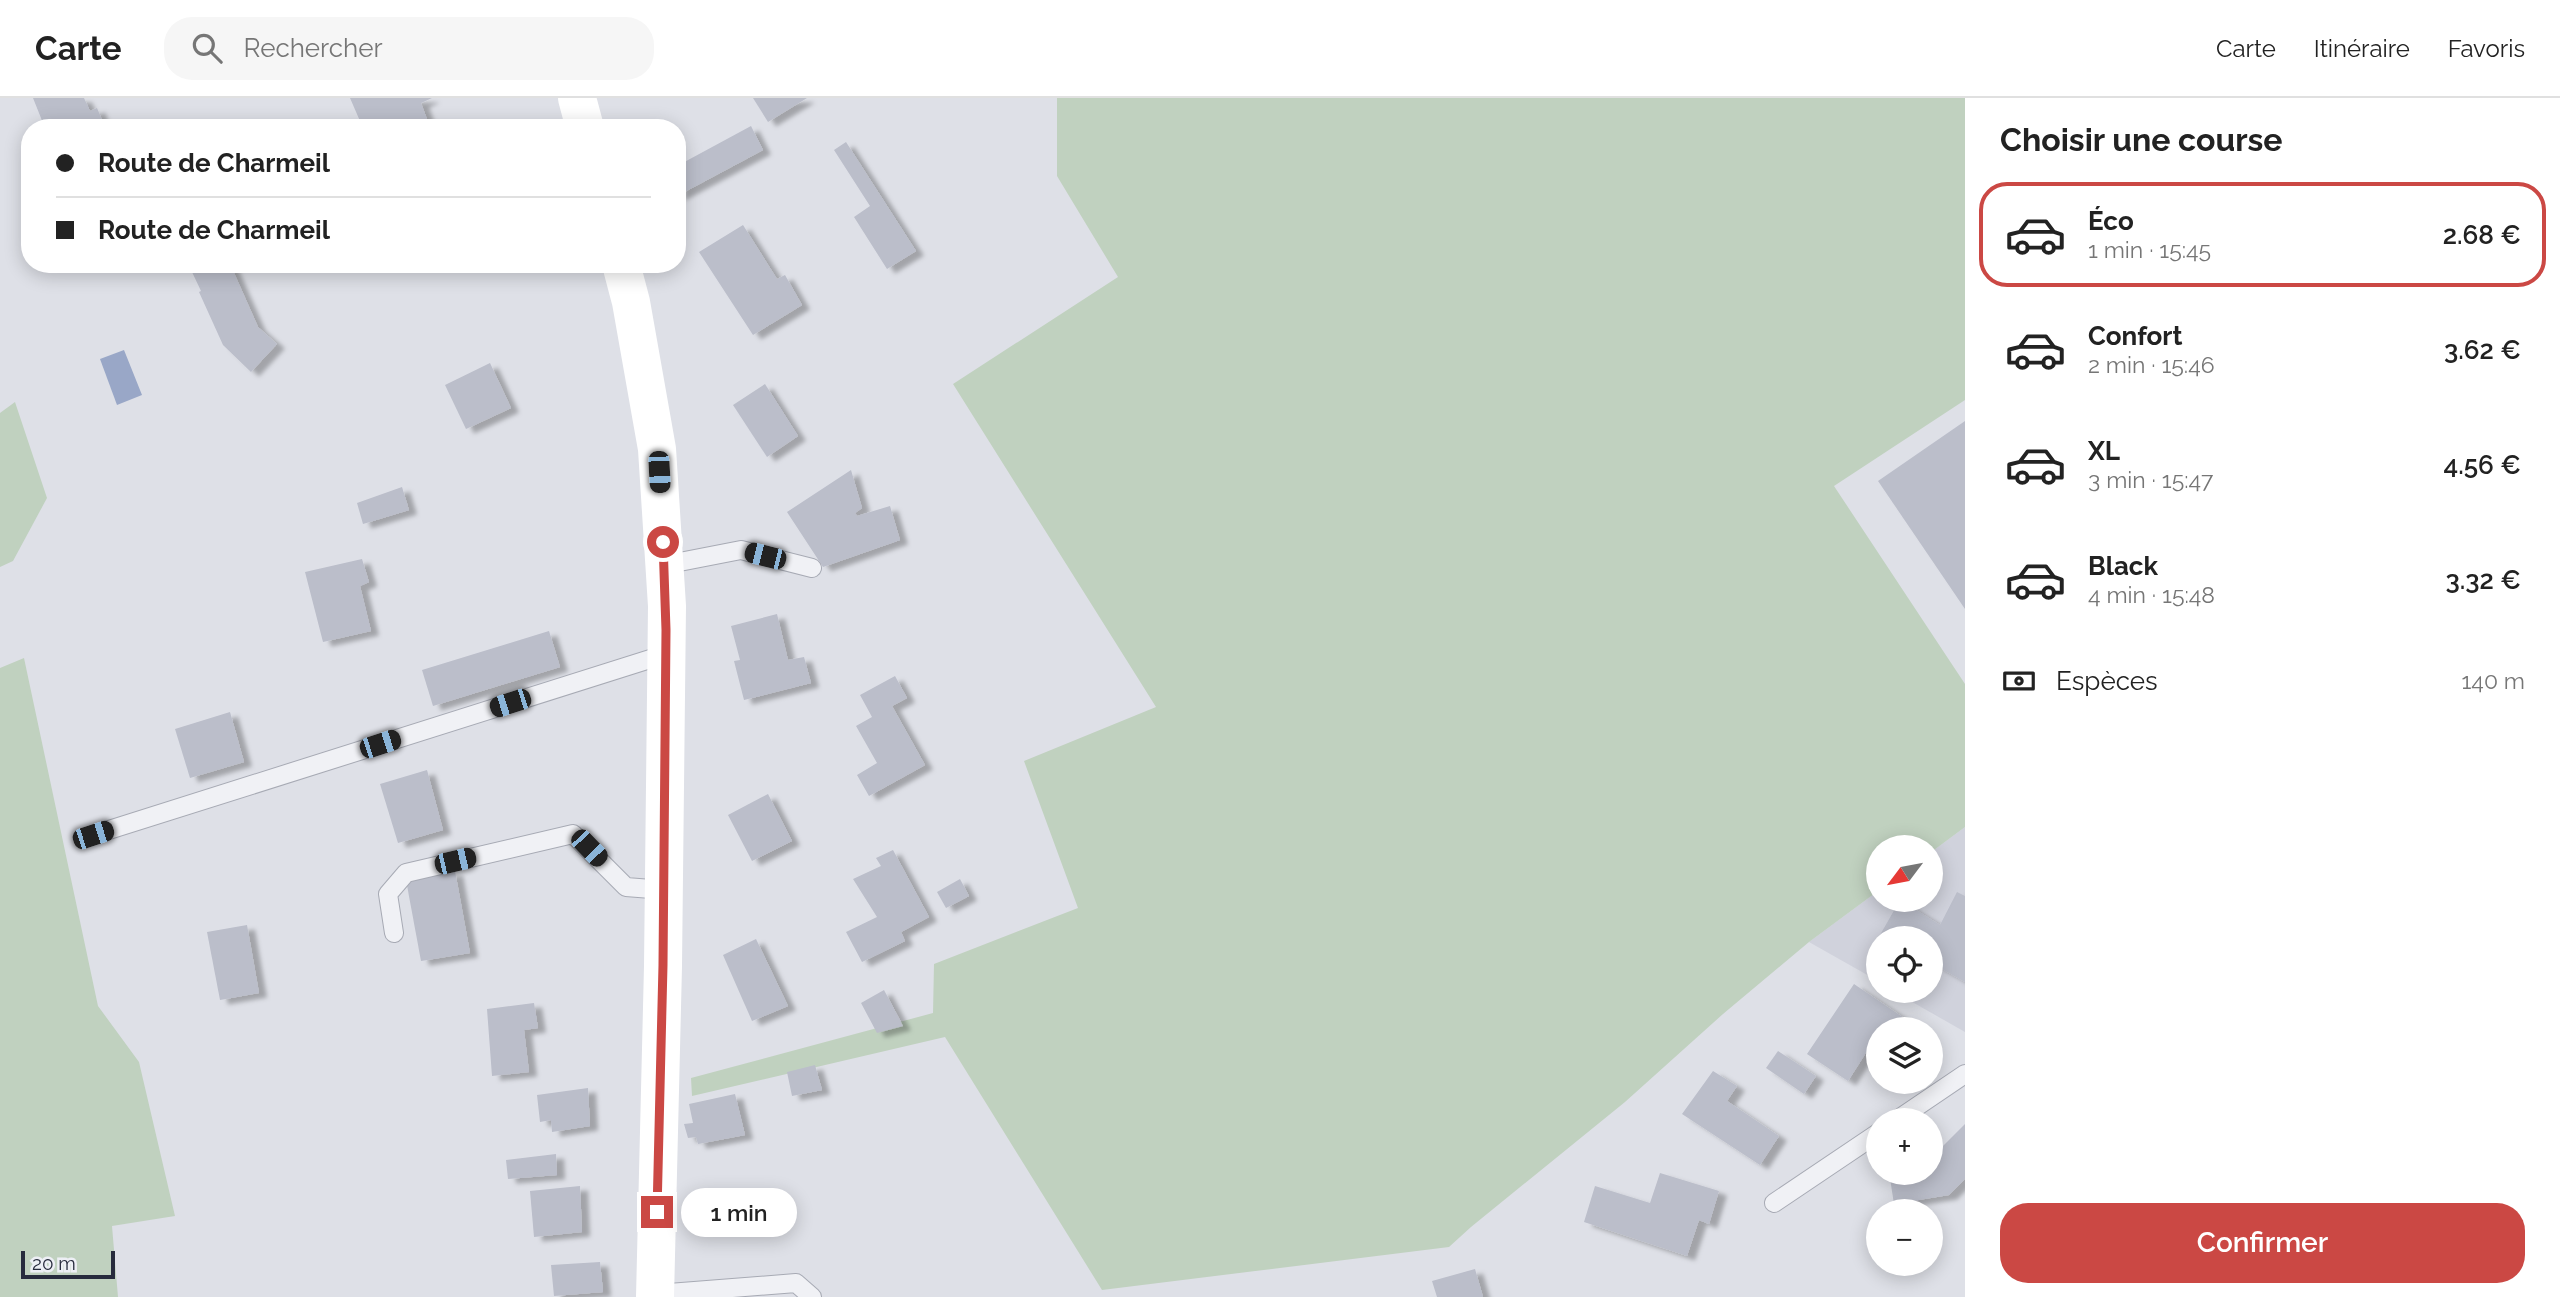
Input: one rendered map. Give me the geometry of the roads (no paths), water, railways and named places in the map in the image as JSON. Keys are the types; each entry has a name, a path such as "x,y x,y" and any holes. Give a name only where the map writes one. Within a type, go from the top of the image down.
{"main road":[{"path":"577,98 583,119"},
{"path":"623,273 657,449 664,565 664,890 655,1296"}],"lane":[{"path":"664,565 741,550 812,568"},
{"path":"93,835 666,654"},
{"path":"394,933 388,894 406,873 573,834 626,887 664,890"},
{"path":"1915,1108 1965,1074"},
{"path":"1774,1203 1866,1141"},
{"path":"655,1296 796,1283 813,1297"}],"water":[{"path":"124,350 142,395 117,405 100,359"}]}
